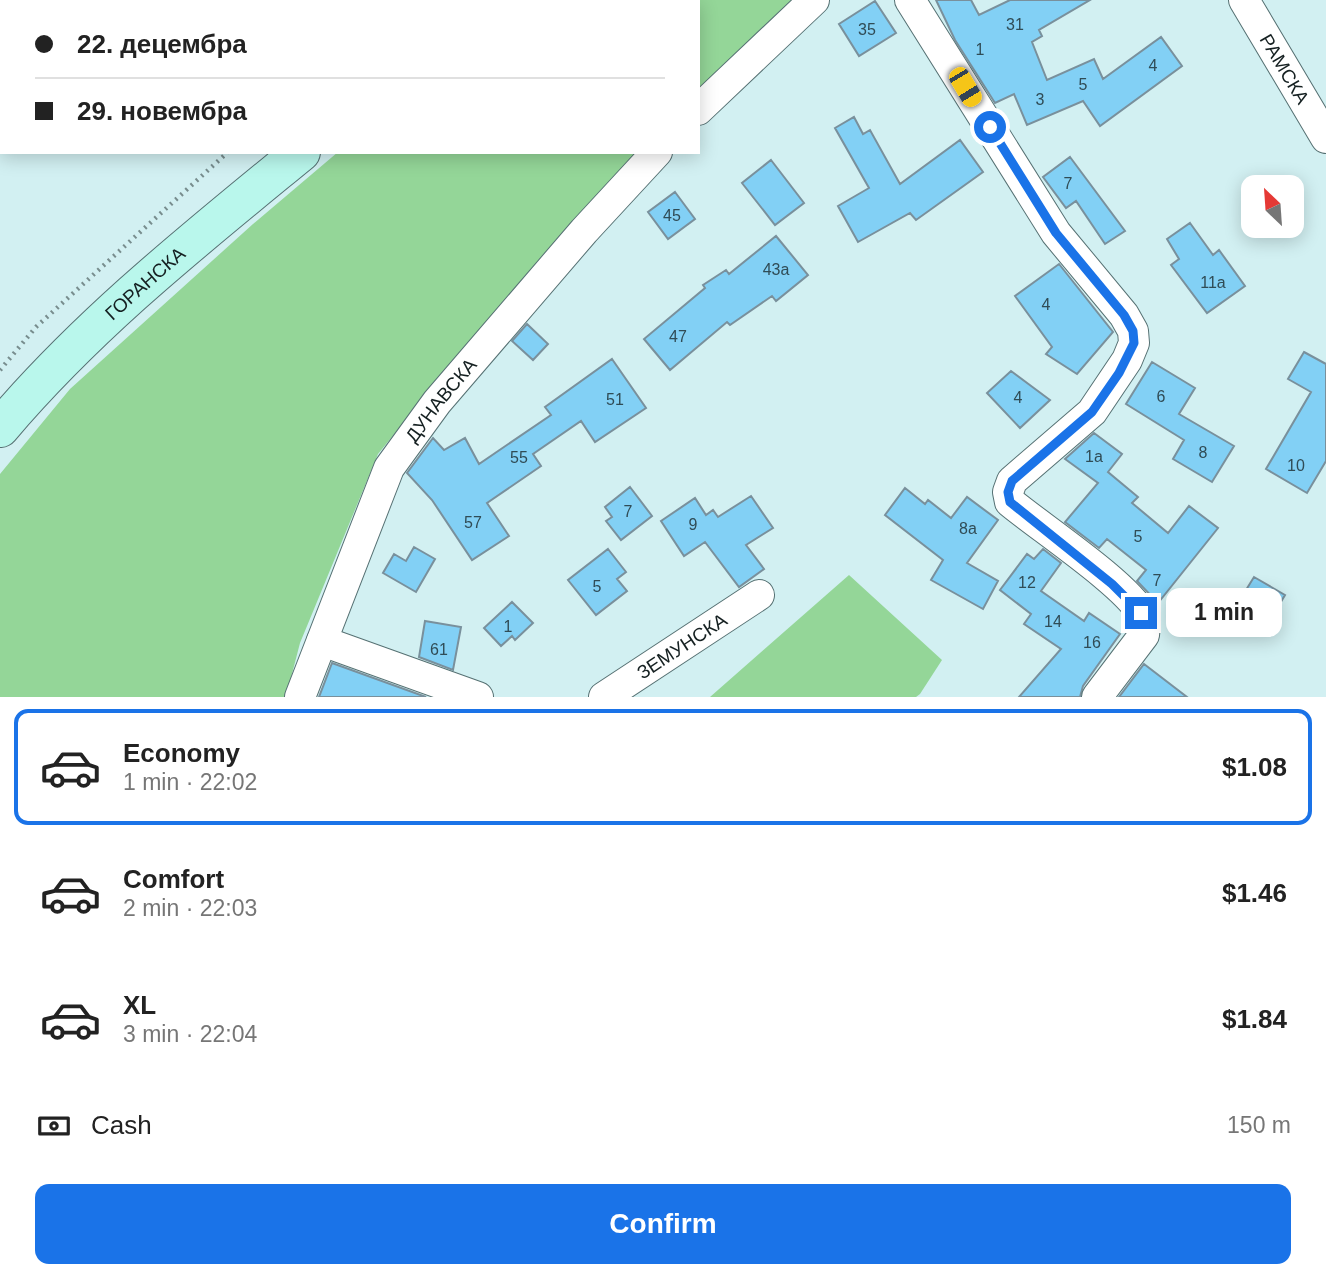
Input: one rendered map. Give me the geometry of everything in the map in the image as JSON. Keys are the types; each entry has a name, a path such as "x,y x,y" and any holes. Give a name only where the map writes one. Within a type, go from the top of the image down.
{"main road":[{"name":"ГОРАНСКА","path":"0,428 39,382 98,322 299,154"}],"street":[{"path":"700,108 814,0"},
{"path":"910,0 1056,233 1124,315 1133,331 1134,343 1127,360 1092,412 1012,481 1008,492 1010,502 1112,584 1141,613 1146,625 1144,635 1097,697"},
{"name":"РАМСКА","path":"1244,0 1326,138"},
{"name":"ДУНАВСКА","path":"300,697 389,468 408,440 550,271 655,154"},
{"name":"ЗЕМУНСКА","path":"604,697 759,595"},
{"path":"322,641 478,697"}],"path":[{"path":"0,370 36,327 227,154"}],"green space":[{"path":"700,0 798,0 700,92"},
{"path":"336,154 636,154 444,373 378,454 300,643 286,697 0,697 0,474 70,389 253,224"},
{"path":"849,575 942,660 920,694 916,697 710,697"}],"building":[{"path":"936,0 971,0 979,15 1010,0 1090,0 1039,30 1042,36 1032,42 1047,80 1094,59 1103,79 1161,37 1182,66 1100,126 1083,101 1027,125 1014,94 995,103 955,40"},
{"path":"875,1 896,33 859,56 839,24"},
{"path":"854,117 863,134 870,130 900,184 960,140 983,172 916,220 910,213 858,242 838,206 869,188 835,128"},
{"path":"1070,157 1125,231 1105,244 1076,201 1066,208 1043,177"},
{"path":"771,160 804,203 775,225 742,183"},
{"path":"675,192 695,219 668,239 648,212"},
{"path":"1190,223 1213,255 1219,250 1245,286 1207,313 1171,265 1179,259 1167,239"},
{"path":"776,236 808,275 776,301 772,296 730,325 727,322 670,370 644,339 705,288 703,285 726,270 729,274"},
{"path":"1059,264 1113,332 1077,374 1046,354 1052,347 1015,296"},
{"path":"527,324 548,344 533,360 512,341"},
{"path":"1304,352 1326,364 1326,461 1307,493 1266,469 1311,392 1288,379"},
{"path":"612,359 646,408 595,442 581,421 533,454 541,466 487,503 509,536 472,560 432,500 407,473 433,438 444,450 465,438 479,464 551,415 545,407"},
{"path":"1152,362 1195,388 1179,414 1234,446 1212,482 1173,459 1184,440 1126,404"},
{"path":"1011,371 1050,400 1020,428 987,393"},
{"path":"1094,433 1122,454 1108,472 1138,497 1132,503 1168,533 1189,506 1218,528 1158,603 1137,581 1146,570 1107,539 1099,548 1065,522 1098,483 1065,459"},
{"path":"630,487 652,516 621,540 606,521 612,517 605,507"},
{"path":"905,488 925,504 928,500 951,518 967,497 998,520 967,563 998,581 983,609 931,580 943,560 885,515"},
{"path":"751,496 773,528 746,545 764,569 739,587 705,542 684,556 661,521 695,498 706,515 713,510 718,517"},
{"path":"414,547 435,559 416,592 383,573 394,554 406,561"},
{"path":"608,549 626,572 617,579 627,591 596,615 568,580"},
{"path":"1043,549 1061,563 1041,591 1084,621 1089,613 1120,634 1083,686 1080,697 1019,697 1061,649 1024,624 1031,614 1000,590 1027,554 1034,559"},
{"path":"1254,577 1285,595 1264,630 1233,611"},
{"path":"512,602 533,623 515,640 512,636 501,646 484,628"},
{"path":"425,621 461,627 453,670 419,657"},
{"path":"332,663 426,697 319,697"},
{"path":"1144,664 1187,697 1119,697"}],"route":[{"path":"990,127 1056,233 1124,315 1133,331 1134,343 1127,360 1092,412 1012,481 1008,492 1010,502 1112,584 1141,613"}]}
